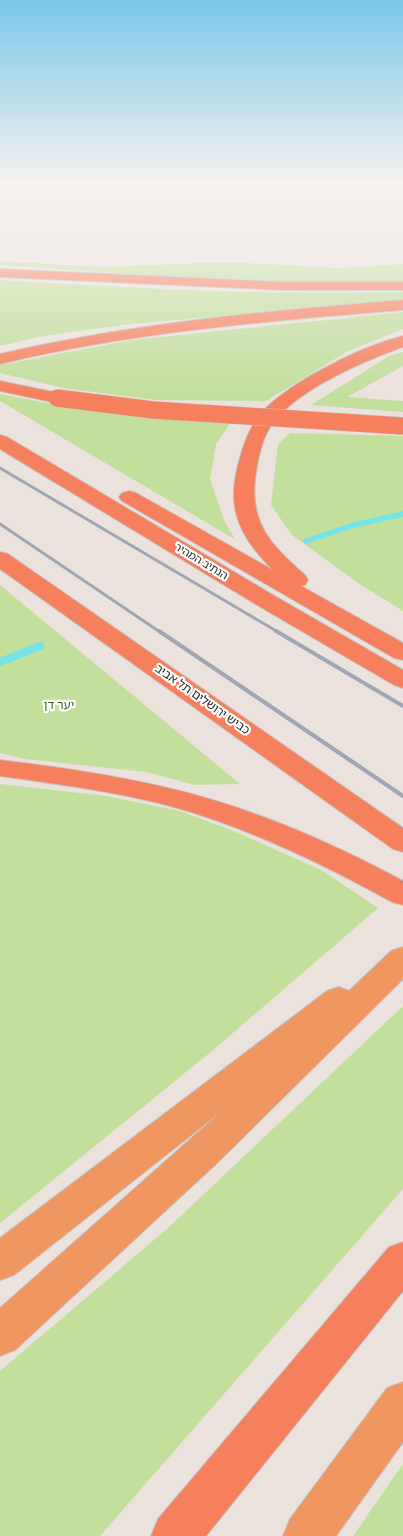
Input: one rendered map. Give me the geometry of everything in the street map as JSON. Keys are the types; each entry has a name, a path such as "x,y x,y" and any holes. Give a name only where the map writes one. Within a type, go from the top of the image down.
{"highway":[{"path":"0,273 255,286 403,286"},
{"path":"0,359 72,342 175,327 403,305"},
{"path":"342,619 266,552 250,527 244,507 244,477 260,428 281,405 319,379 366,355 403,341"},
{"path":"0,386 57,398 153,410 403,426"},
{"path":"0,423 403,653"},
{"name":"הנתיב המהיר","path":"0,441 265,600 403,680"},
{"name":"כביש ירושלים תל אביב","path":"0,559 403,842"},
{"path":"0,768 105,783 170,797 220,812 318,850 403,894"},
{"path":"0,1336 204,1127 403,950"},
{"path":"0,1262 204,1127 403,958"},
{"path":"175,1536 403,1260"},
{"path":"307,1536 403,1404"}],"green space":[{"path":"0,261 100,267 227,262 340,268 403,264 403,281 254,282 0,265"},
{"path":"0,280 251,292 403,292 403,300 131,324 43,336 0,346"},
{"path":"403,312 403,329 348,351 266,401 156,400 63,388 0,373 0,365 132,340"},
{"path":"403,352 403,366 347,397 403,401 403,412 311,405 389,356"},
{"path":"0,394 68,407 232,421 216,444 210,479 225,523 236,540 0,401"},
{"path":"290,433 403,436 403,611 358,583 292,535 271,505 278,444"},
{"name":"יער דן","path":"0,585 240,784 195,785 146,772 25,759 0,753"},
{"path":"0,784 106,796 180,811 236,832 323,871 378,908 212,1051 0,1223"},
{"path":"403,1006 403,1189 100,1536 0,1536 0,1371 168,1228"},
{"path":"403,1464 403,1536 353,1536"}],"waterway":[{"path":"306,541 354,525 403,514"},
{"path":"0,662 40,646"}],"railway":[{"path":"0,468 278,632"},
{"path":"0,524 160,632"},
{"path":"159,631 403,796"},
{"path":"276,631 403,706"}]}
